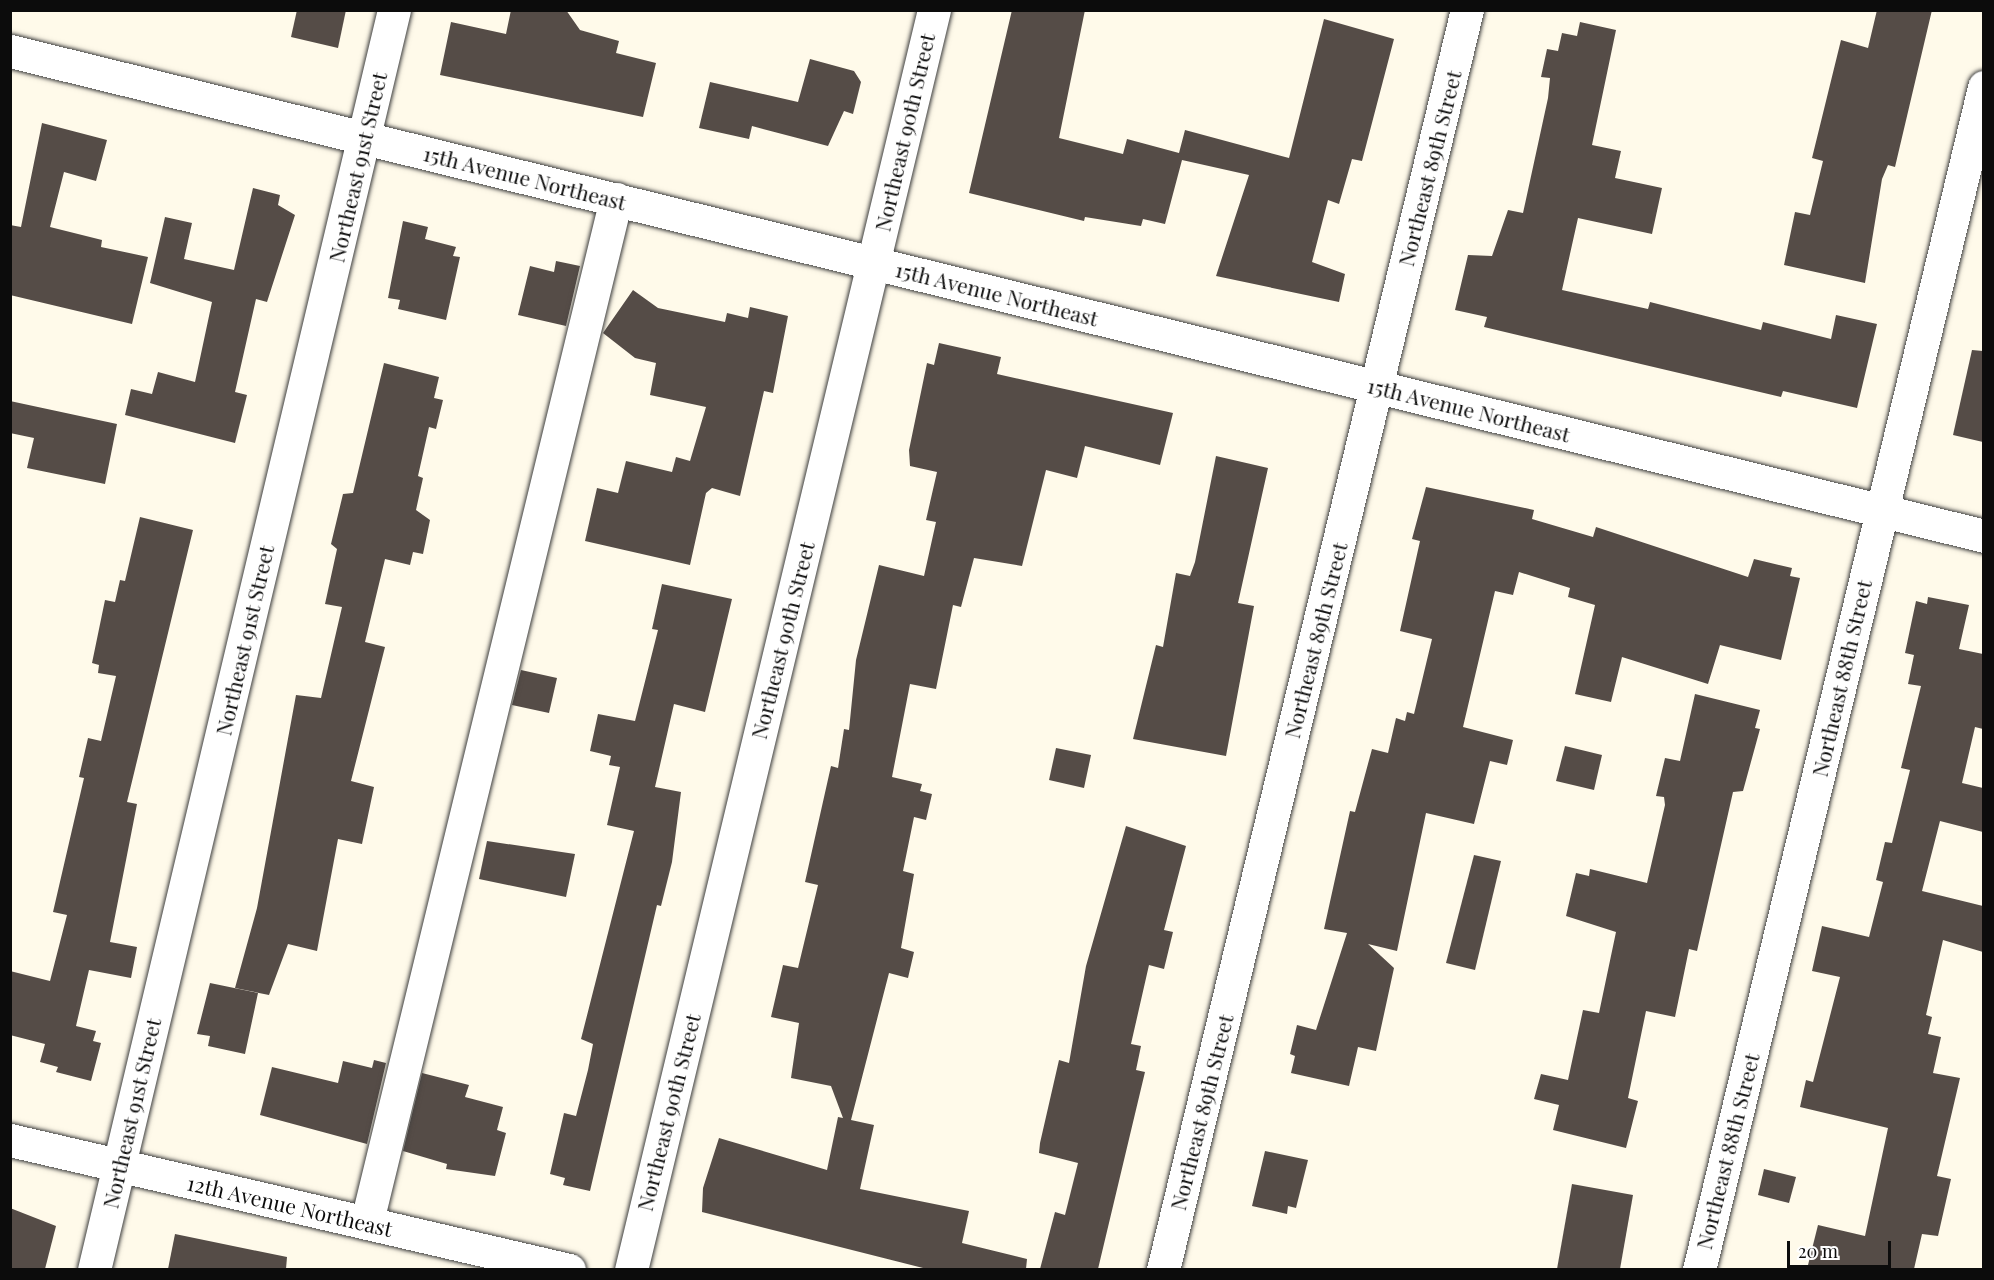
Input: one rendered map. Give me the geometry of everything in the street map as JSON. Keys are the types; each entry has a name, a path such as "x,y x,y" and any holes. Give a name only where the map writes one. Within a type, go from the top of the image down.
{"street":[{"name":"Northeast 91st Street","path":"94,1269 394,10"},
{"name":"Northeast 90th Street","path":"631,1269 934,10"},
{"name":"Northeast 89th Street","path":"1163,1269 1467,10"},
{"name":"15th Avenue Northeast","path":"10,51 1983,536"},
{"name":"Northeast 88th Street","path":"1698,1269 1983,87"},
{"path":"367,1221 616,199"},
{"name":"12th Avenue Northeast","path":"10,1140 569,1269"}],"building":[{"path":"297,10 346,10 338,48 291,37"},
{"path":"511,10 566,10 580,30 619,41 616,53 656,63 643,117 440,75 451,22 506,34"},
{"path":"1012,10 1085,10 1059,138 1123,154 1127,139 1179,153 1185,130 1289,158 1324,19 1394,39 1362,161 1352,159 1339,204 1328,200 1312,262 1345,274 1339,302 1216,276 1249,175 1182,160 1165,224 1143,219 1141,226 1085,217 1084,221 969,193"},
{"path":"1877,10 1932,10 1895,167 1888,165 1882,179 1865,283 1784,265 1795,212 1810,215 1823,161 1812,158 1841,40 1868,48"},
{"path":"1580,22 1616,30 1592,145 1621,151 1615,178 1662,188 1652,234 1578,218 1562,290 1648,309 1650,302 1761,330 1763,322 1831,339 1836,315 1877,324 1857,408 1783,391 1781,397 1484,327 1487,317 1455,310 1468,255 1492,256 1508,210 1523,213 1548,98 1550,78 1541,77 1547,49 1558,51 1562,33 1577,36"},
{"path":"810,59 854,71 861,82 853,114 844,111 828,146 752,126 749,139 699,128 710,82 798,102"},
{"path":"42,123 107,140 96,181 64,172 50,227 102,240 101,247 148,257 132,324 10,295 10,225 21,227"},
{"path":"253,188 280,195 278,205 295,215 267,302 256,299 235,392 247,395 235,443 125,415 131,389 152,394 158,372 195,382 212,302 150,283 165,217 192,223 184,259 234,270"},
{"path":"403,221 428,227 425,239 456,247 453,256 460,257 446,320 398,309 400,300 388,298"},
{"path":"556,261 580,266 566,326 518,315 530,266 554,272"},
{"path":"633,290 658,308 725,322 727,313 748,318 750,307 788,316 773,393 764,391 740,496 712,488 706,493 690,565 585,541 597,488 618,493 626,461 672,472 676,457 690,461 706,407 650,395 656,363 635,358 603,333"},
{"path":"939,343 1001,357 997,374 1173,413 1160,465 1085,446 1077,478 1046,470 1022,566 974,558 961,607 953,605 936,689 910,684 892,777 922,784 920,791 932,794 926,820 914,817 903,871 914,874 901,948 914,952 908,978 889,973 851,1120 874,1125 860,1189 969,1211 962,1243 1027,1259 1026,1269 927,1269 702,1212 703,1188 719,1138 827,1170 838,1117 843,1118 831,1086 791,1078 799,1023 771,1017 783,965 798,968 818,885 805,882 831,766 838,768 844,729 849,730 856,660 879,565 924,576 936,522 926,520 937,472 910,466 909,450 927,363 934,365"},
{"path":"1972,350 1983,351 1983,442 1953,435"},
{"path":"384,363 439,377 434,398 443,400 436,429 429,427 418,476 423,478 416,510 430,520 423,554 413,552 410,565 385,559 365,642 385,647 351,781 374,787 362,844 338,839 317,951 288,944 269,995 235,988 257,908 296,695 321,698 342,607 325,604 337,549 331,544 343,494 353,493"},
{"path":"10,401 117,424 105,484 27,468 34,438 10,433"},
{"path":"1216,456 1268,468 1238,603 1254,606 1226,756 1133,739 1156,645 1163,647 1176,573 1190,576 1195,562"},
{"path":"1426,487 1534,510 1532,519 1593,537 1596,527 1748,577 1754,559 1792,568 1790,576 1800,578 1781,660 1720,645 1708,684 1622,657 1611,702 1575,694 1595,605 1568,597 1570,588 1519,572 1513,595 1495,591 1463,727 1513,740 1507,765 1490,761 1474,824 1426,813 1397,951 1368,944 1394,968 1376,1051 1358,1047 1349,1086 1291,1073 1295,1056 1290,1054 1297,1025 1316,1030 1347,933 1324,929 1350,811 1355,812 1372,749 1388,753 1396,718 1405,721 1407,712 1414,714 1432,639 1400,631 1420,541 1412,539"},
{"path":"140,517 193,530 127,802 137,804 110,942 137,947 131,978 89,970 76,1026 96,1031 93,1041 101,1043 91,1081 56,1072 58,1067 40,1062 45,1044 10,1035 10,971 50,981 67,915 53,912 84,778 79,777 88,738 101,741 116,676 98,673 99,665 92,663 105,600 115,602 120,580 125,581"},
{"path":"662,584 732,599 705,712 674,704 655,787 681,792 672,862 661,906 657,905 590,1191 563,1185 565,1178 550,1174 564,1113 576,1116 588,1070 593,1044 581,1039 634,831 607,825 620,767 609,765 611,756 590,751 598,714 635,721 658,630 652,629"},
{"path":"1928,597 1969,605 1959,649 1983,654 1983,729 1975,727 1962,783 1983,788 1983,832 1940,821 1922,891 1983,906 1983,952 1943,940 1926,1015 1932,1017 1928,1034 1941,1037 1933,1073 1960,1078 1937,1176 1951,1179 1938,1236 1922,1234 1914,1269 1807,1269 1818,1225 1865,1236 1888,1128 1800,1107 1806,1080 1813,1082 1840,977 1812,971 1822,926 1869,937 1883,882 1876,880 1885,842 1892,843 1910,770 1901,768 1921,686 1908,684 1914,655 1905,653 1916,601 1927,604"},
{"path":"521,670 557,678 549,713 512,705"},
{"path":"1695,694 1760,710 1755,728 1760,729 1743,791 1733,792 1697,951 1689,949 1675,1017 1646,1011 1628,1098 1638,1101 1626,1148 1553,1130 1559,1105 1534,1099 1541,1074 1568,1080 1583,1010 1599,1013 1616,932 1566,916 1576,873 1589,876 1590,869 1647,883 1665,805 1664,797 1656,796 1665,758 1680,761"},
{"path":"1565,746 1602,755 1594,790 1556,781"},
{"path":"1056,748 1091,755 1084,788 1049,780"},
{"path":"1126,826 1186,846 1164,930 1173,932 1164,969 1149,965 1131,1044 1141,1046 1136,1070 1145,1072 1098,1269 1040,1269 1055,1212 1065,1215 1078,1163 1039,1153 1040,1143 1059,1060 1069,1063 1086,966"},
{"path":"487,841 575,854 566,897 479,879"},
{"path":"1474,855 1501,861 1475,970 1446,963"},
{"path":"210,983 258,993 245,1054 208,1046 210,1036 197,1034"},
{"path":"374,1060 386,1063 367,1144 260,1115 272,1067 338,1083 343,1061 372,1068"},
{"path":"422,1073 469,1085 465,1097 503,1107 497,1130 506,1133 495,1176 446,1169 447,1164 403,1151"},
{"path":"1265,1151 1308,1160 1296,1208 1288,1206 1287,1214 1252,1206"},
{"path":"1764,1169 1796,1177 1789,1203 1758,1195"},
{"path":"1572,1184 1633,1195 1620,1269 1557,1269"},
{"path":"10,1208 56,1226 45,1269 10,1269"},
{"path":"175,1234 287,1257 286,1269 168,1269"}]}
